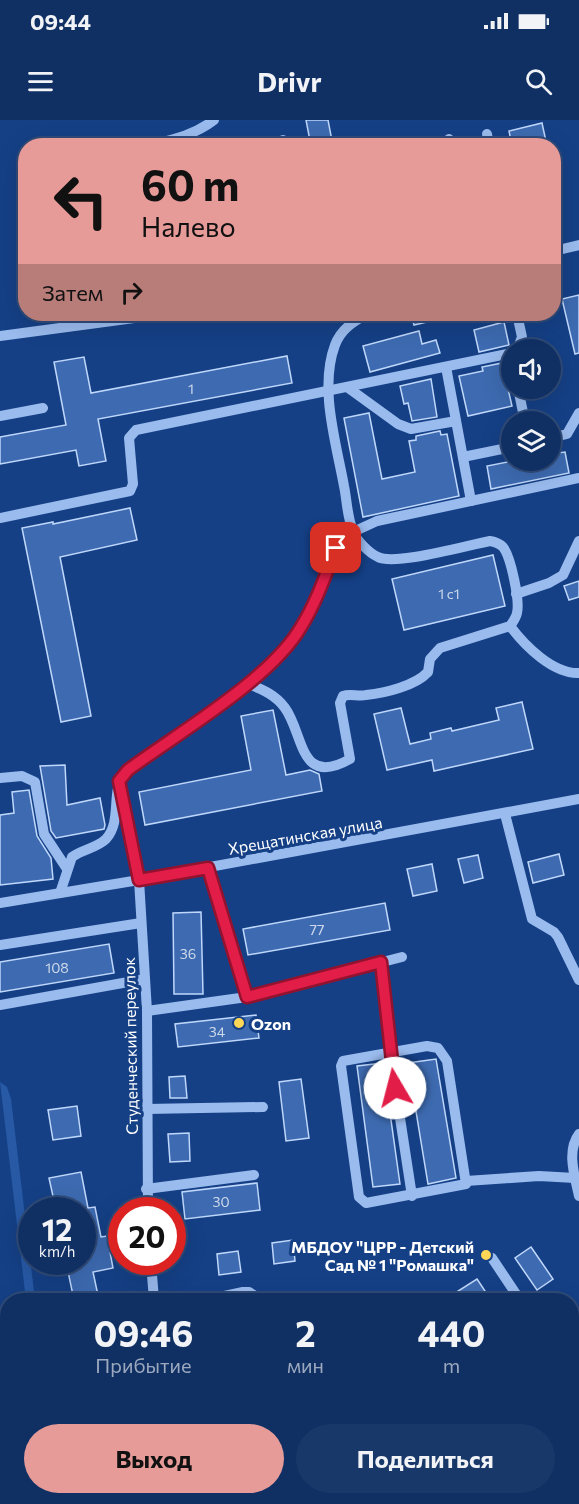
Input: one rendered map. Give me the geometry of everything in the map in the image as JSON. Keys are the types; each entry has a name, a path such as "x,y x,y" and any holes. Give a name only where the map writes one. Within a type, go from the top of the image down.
{"street":[{"path":"182,138 201,130 214,120"},
{"path":"487,134 488,138"},
{"path":"561,249 579,245"},
{"path":"0,336 112,321"},
{"path":"246,684 266,690 285,708 303,753 316,764 326,767 337,766 350,759 340,702 343,696 351,694 364,696 418,681 428,672 430,659 440,648 510,626 518,612 506,551 497,542 490,541 397,560 380,559 370,553 353,532 330,408 330,391 331,356 339,335 355,321"},
{"path":"519,321 521,339"},
{"path":"0,518 130,491 133,484 129,438 136,430 501,356"},
{"path":"446,367 471,501"},
{"path":"347,387 398,424 411,429 456,421"},
{"path":"0,416 43,408"},
{"path":"561,435 567,434 579,413"},
{"path":"463,457 501,449"},
{"path":"60,893 69,861 76,854 97,845 108,837 115,817 119,781 128,770 246,684 276,659 301,628 336,548 353,532 377,521 579,478"},
{"path":"516,594 549,583 563,575 579,541"},
{"path":"510,626 516,634 555,667 579,674"},
{"path":"0,778 22,776 35,783 44,834 67,869"},
{"name":"Студенческий переулок","path":"119,781 139,880 147,1011 147,1197"},
{"name":"Хрещатинская улица","path":"0,903 208,868 579,800"},
{"path":"506,814 532,919 554,932 579,980"},
{"path":"208,868 247,997"},
{"path":"0,945 141,923"},
{"path":"147,1011 247,997 402,957"},
{"path":"381,962 412,1196"},
{"path":"0,1005 145,979"},
{"path":"427,1046 438,1048 444,1053 466,1181 463,1186 366,1203 359,1197 341,1066 343,1061 427,1046"},
{"path":"146,1109 263,1107"},
{"path":"466,1181 539,1176 577,1187 573,1143 579,1134"},
{"path":"146,1189 254,1175"},
{"path":"492,1258 515,1293"},
{"path":"152,1275 153,1293"}],"shaded area":[{"path":"0,1082 7,1087 11,1099 23,1197 18,1197 18,1233"},
{"path":"23,1275 32,1275 34,1293 25,1293"}],"building":[{"path":"306,120 328,120 331,138 309,138"},
{"path":"542,123 545,138 510,138 509,131"},
{"path":"579,295 579,353 575,354 562,299"},
{"path":"413,321 431,321 414,325"},
{"path":"504,322 508,339 501,339 501,347 479,352 474,330"},
{"path":"419,331 422,344 436,340 440,353 370,372 363,346"},
{"path":"287,356 292,383 98,419 106,461 79,466 76,450 0,464 0,437 66,425 54,362 84,357 91,393"},
{"path":"501,363 501,399 510,399 512,406 468,416 459,376 483,371 482,367"},
{"path":"431,379 437,417 412,421 408,403 404,404 400,386"},
{"path":"369,413 382,479 415,472 409,441 416,440 416,436 440,431 441,435 447,434 459,496 363,517 344,418"},
{"path":"565,452 569,473 491,489 487,466 501,463 501,471 561,471 561,453"},
{"path":"130,508 137,540 60,557 91,716 61,722 22,528"},
{"path":"493,555 505,606 404,630 392,579"},
{"path":"579,581 579,597 569,600 564,586"},
{"path":"522,702 533,749 434,771 432,760 387,770 374,714 401,708 410,744 431,739 430,733 451,728 452,731 499,720 496,708"},
{"path":"273,710 286,775 310,770 319,774 322,791 145,825 139,792 251,770 241,716"},
{"path":"65,765 67,805 100,798 104,829 56,838 51,831 40,766"},
{"path":"29,790 37,836 51,858 53,879 0,885 0,815 14,813 12,792"},
{"path":"559,854 564,875 533,883 528,862"},
{"path":"478,855 483,878 464,883 458,859"},
{"path":"432,864 437,891 413,896 407,869"},
{"path":"385,903 390,930 248,955 243,929"},
{"path":"201,912 203,994 174,994 173,913"},
{"path":"109,944 114,973 0,992 0,962"},
{"path":"256,1015 259,1038 178,1047 175,1024"},
{"path":"436,1059 456,1178 428,1184 408,1063"},
{"path":"383,1063 400,1184 373,1187 357,1066"},
{"path":"185,1076 187,1098 170,1098 169,1077"},
{"path":"301,1079 309,1138 286,1141 279,1082"},
{"path":"77,1106 81,1136 53,1140 48,1110"},
{"path":"189,1133 190,1161 170,1162 168,1134"},
{"path":"81,1172 86,1197 53,1197 49,1178"},
{"path":"257,1183 260,1210 186,1219 186,1197 183,1197 182,1192"},
{"path":"96,1212 101,1237 107,1236 108,1269 96,1271"},
{"path":"293,1240 295,1261 274,1264 272,1243"},
{"path":"531,1247 553,1279 537,1290 515,1258"},
{"path":"238,1251 241,1272 219,1275 217,1254"},
{"path":"69,1275 94,1275 98,1293 73,1293"},
{"path":"477,1279 486,1293 455,1293"}],"place":[{"name":"Ozon","path":"239,1023"},
{"name":"МБДОУ \"ЦРР - Детский Сад № 1 \"Ромашка\"","path":"486,1255"}],"route":[{"path":"336,548 301,628 276,659 229,698 128,770 119,781 139,880 208,868 247,997 381,962 395,1088"}]}
